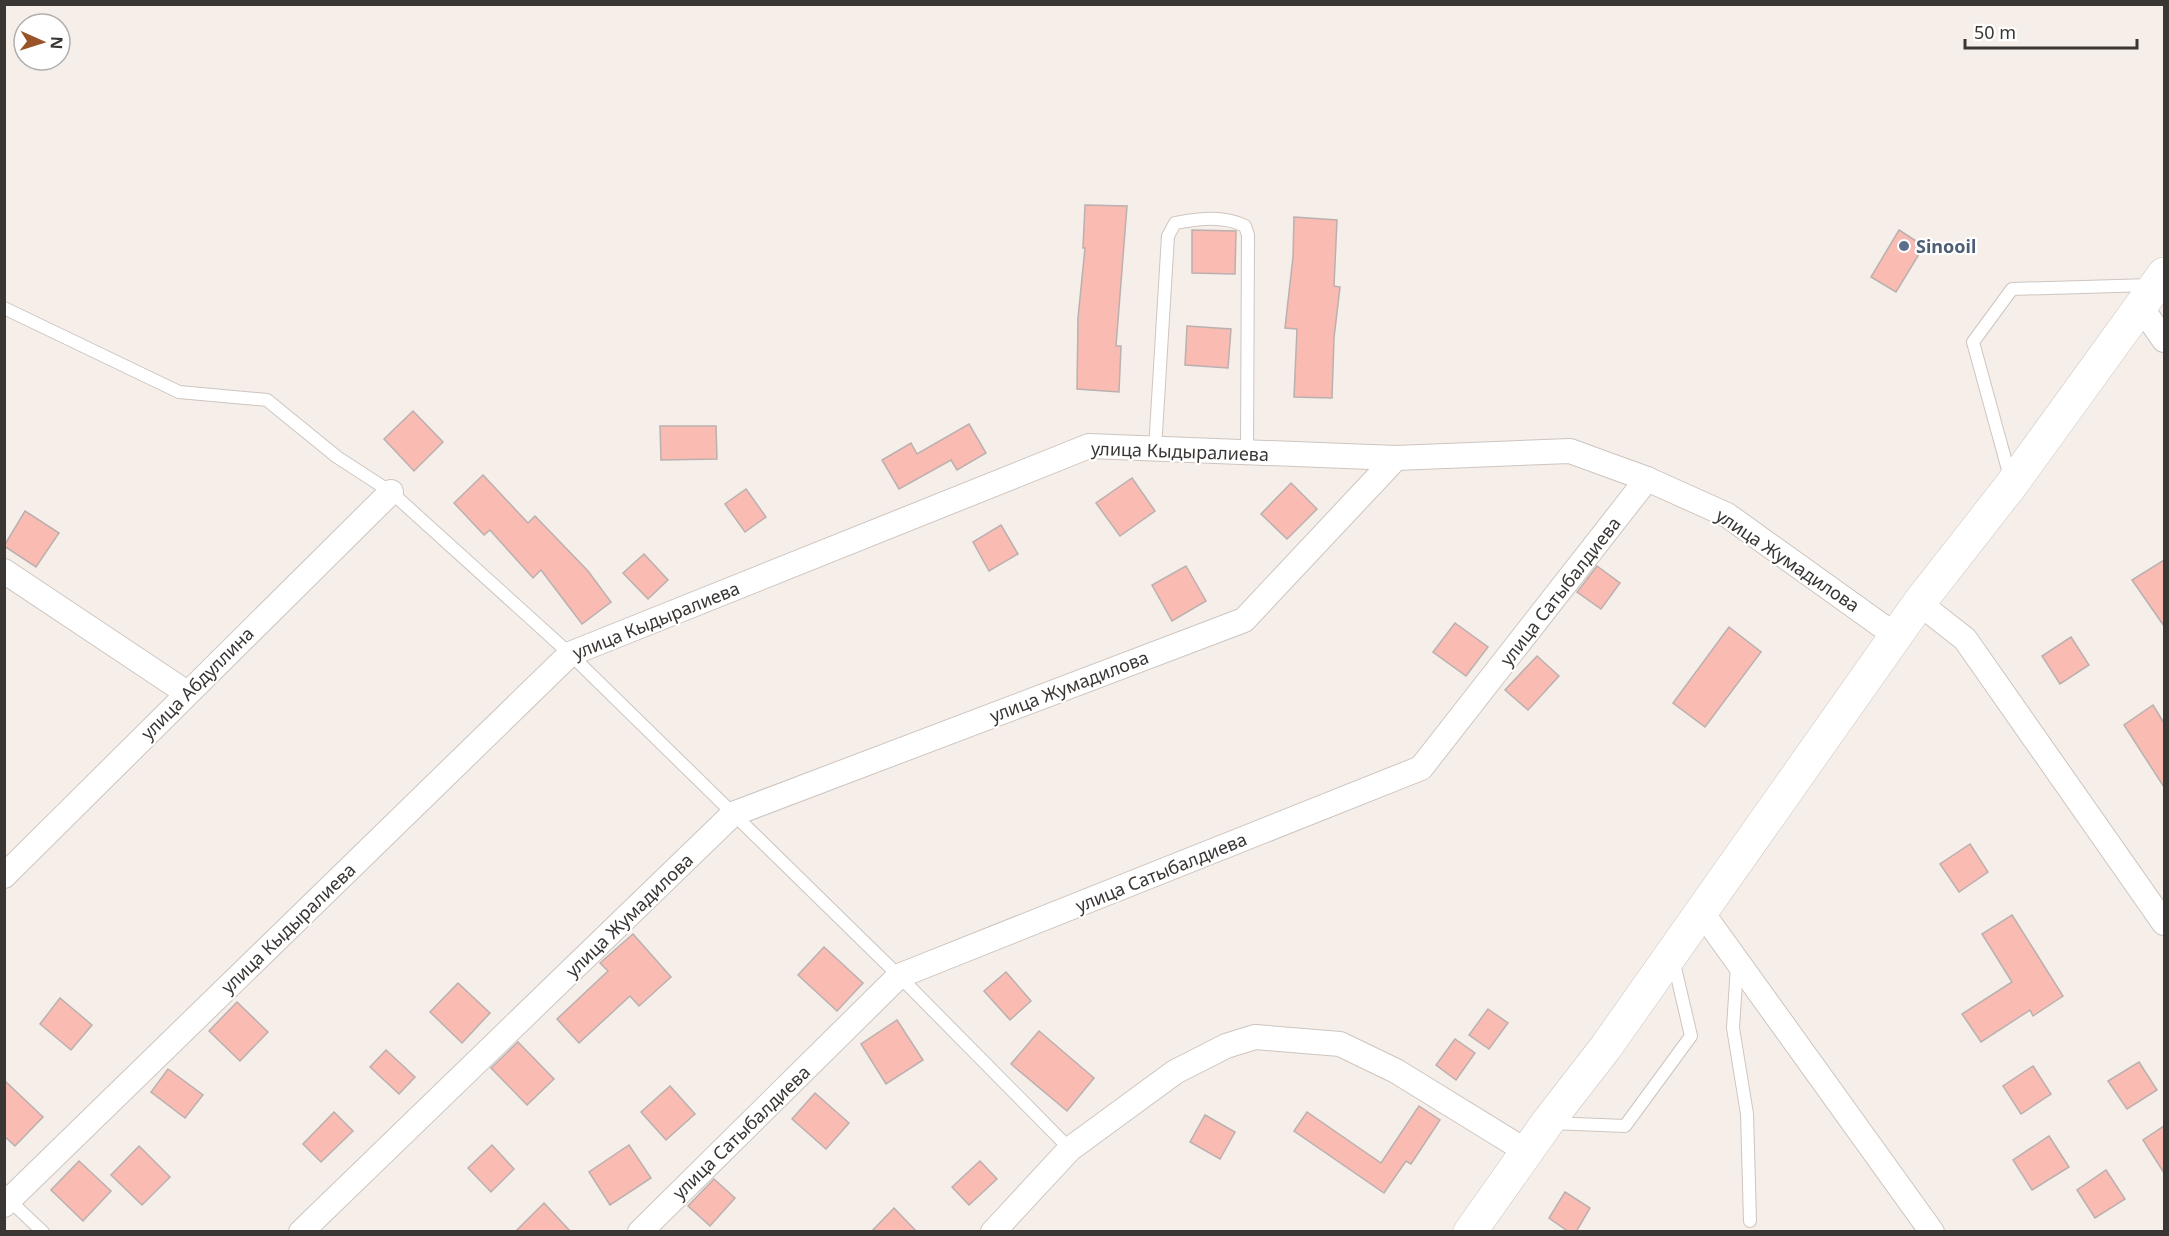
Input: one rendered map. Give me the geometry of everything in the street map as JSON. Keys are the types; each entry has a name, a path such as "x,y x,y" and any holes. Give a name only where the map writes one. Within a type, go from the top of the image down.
{"main road":[{"path":"1470,1232 1526,1151 1606,1047 1919,603 2012,484 2155,288"}],"street":[{"path":"2155,288 2164,340"},
{"name":"улица Кыдыралиева","path":"6,1200 570,654 1089,446 1396,458"},
{"name":"улица Жумадилова","path":"301,1232 733,814 1244,620 1396,458 1570,451 1647,479 1727,515 1896,636"},
{"name":"улица Сатыбалдиева","path":"640,1232 899,976 1421,768 1647,479"},
{"name":"улица Абдуллина","path":"9,863 392,492"},
{"path":"4,571 187,693"},
{"path":"1919,603 1965,639 2164,923"},
{"path":"1701,911 1932,1232"},
{"path":"993,1232 1070,1149 1175,1072 1226,1046 1255,1037 1340,1044 1396,1071 1526,1151"}],"lane":[{"path":"1155,448 1168,236 1175,223 1200,219 1231,219 1245,226 1248,235 1247,452"},
{"path":"2012,484 1973,342 2012,289 2155,288"},
{"path":"4,308 179,392 267,400 337,457 392,492 570,654 899,976 1070,1149"},
{"path":"1547,1123 1625,1126 1691,1036 1671,952"},
{"path":"1738,962 1733,1028 1747,1114 1750,1221"},
{"path":"6,1200 43,1232"}],"building":[{"path":"1085,205 1127,206 1116,346 1121,346 1119,392 1077,389 1078,318 1085,248 1083,248"},
{"path":"1294,217 1337,220 1334,286 1340,287 1334,338 1332,398 1294,397 1297,329 1285,328 1293,257"},
{"path":"1192,230 1236,231 1235,274 1192,273"},
{"path":"1899,230 1924,246 1896,292 1871,277"},
{"path":"1187,326 1231,329 1228,368 1185,365"},
{"path":"413,411 443,442 414,471 384,439"},
{"path":"969,424 986,453 957,470 951,460 899,489 882,460 911,443 917,454"},
{"path":"660,426 716,426 717,459 661,460"},
{"path":"483,475 528,523 535,516 588,571 611,602 582,624 541,570 533,578 490,530 484,535 454,503"},
{"path":"1132,478 1155,511 1120,536 1096,503"},
{"path":"1291,483 1317,509 1287,539 1261,514"},
{"path":"746,489 766,517 745,532 725,504"},
{"path":"25,511 59,533 36,567 4,546"},
{"path":"1001,525 1018,554 989,571 973,542"},
{"path":"644,554 668,580 648,599 623,573"},
{"path":"2164,560 2164,626 2132,580"},
{"path":"1186,566 1206,601 1172,621 1152,585"},
{"path":"1597,566 1620,583 1601,609 1577,592"},
{"path":"1455,623 1488,647 1466,676 1433,652"},
{"path":"1729,627 1761,652 1705,727 1673,703"},
{"path":"2071,637 2089,665 2060,684 2042,656"},
{"path":"1537,656 1559,676 1528,710 1505,690"},
{"path":"2153,705 2164,723 2164,787 2124,725"},
{"path":"1970,844 1988,872 1959,892 1940,864"},
{"path":"2012,915 2063,996 2033,1016 2030,1010 1981,1042 1962,1014 2012,982 1982,934"},
{"path":"633,934 671,977 639,1006 630,996 579,1043 557,1019 608,971 600,963"},
{"path":"824,947 863,983 837,1011 798,975"},
{"path":"1006,972 1031,1001 1010,1020 984,991"},
{"path":"458,983 490,1013 462,1043 430,1012"},
{"path":"60,998 92,1025 71,1050 40,1024"},
{"path":"237,1002 268,1032 240,1061 209,1031"},
{"path":"1488,1009 1508,1023 1489,1049 1469,1035"},
{"path":"897,1020 923,1060 886,1084 861,1044"},
{"path":"1039,1031 1094,1078 1067,1111 1011,1064"},
{"path":"1455,1039 1475,1053 1456,1080 1436,1065"},
{"path":"518,1042 554,1079 527,1105 491,1068"},
{"path":"386,1050 415,1077 399,1094 370,1067"},
{"path":"2139,1062 2157,1090 2127,1109 2108,1081"},
{"path":"2033,1066 2051,1094 2021,1114 2003,1086"},
{"path":"168,1069 203,1095 185,1118 151,1092"},
{"path":"4,1080 43,1117 15,1146 4,1136"},
{"path":"670,1086 695,1114 666,1140 641,1112"},
{"path":"815,1093 849,1123 826,1149 792,1119"},
{"path":"1419,1106 1440,1120 1411,1164 1406,1161 1384,1193 1294,1131 1307,1112 1381,1163"},
{"path":"334,1112 353,1131 321,1162 303,1144"},
{"path":"1205,1115 1235,1132 1220,1159 1190,1142"},
{"path":"2164,1126 2164,1173 2143,1140"},
{"path":"2049,1136 2069,1167 2032,1190 2013,1160"},
{"path":"492,1145 514,1169 491,1192 468,1168"},
{"path":"629,1145 651,1178 610,1205 589,1172"},
{"path":"139,1146 170,1177 142,1205 111,1175"},
{"path":"79,1161 111,1191 83,1221 51,1190"},
{"path":"980,1161 997,1179 969,1205 952,1187"},
{"path":"2106,1170 2125,1199 2095,1218 2077,1190"},
{"path":"714,1179 735,1198 710,1226 688,1206"},
{"path":"1565,1192 1590,1208 1576,1232 1569,1232 1549,1218"},
{"path":"544,1203 571,1232 515,1232"},
{"path":"894,1208 917,1232 871,1232"}],"place":[{"name":"Sinooil","path":"1904,246"}]}
